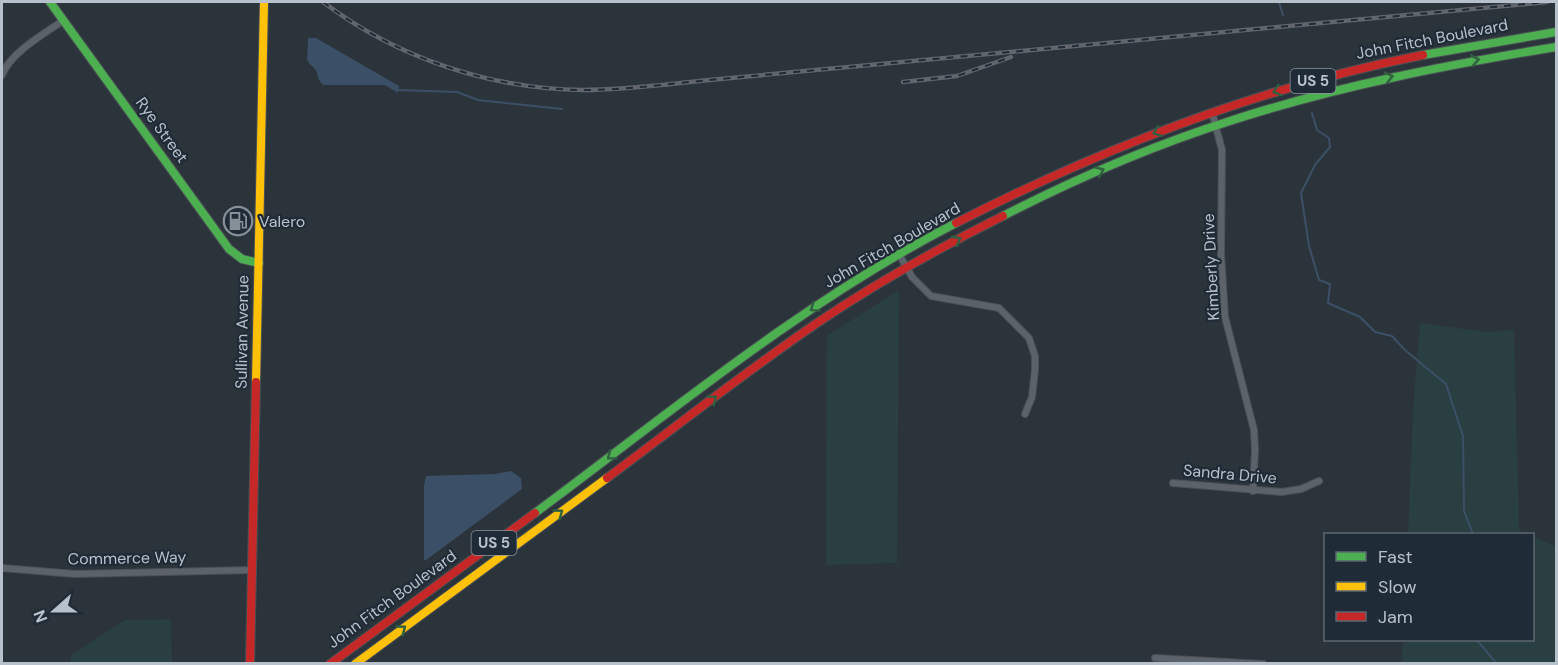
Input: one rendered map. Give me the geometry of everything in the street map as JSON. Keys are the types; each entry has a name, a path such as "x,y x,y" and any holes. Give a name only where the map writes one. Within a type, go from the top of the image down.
{"main road":[{"name":"Rye Street","path":"50,2 229,249 245,261 259,263"},
{"name":"Sullivan Avenue","path":"250,663 264,2"},
{"name":"John Fitch Boulevard","path":"330,663 744,357 899,254 964,219 1040,182 1127,144 1212,112 1296,85 1415,56 1557,32"},
{"name":"John Fitch Boulevard","path":"355,663 787,344 906,268 1046,194 1132,157 1217,126 1302,99 1479,59 1557,47"},
{"path":"1415,56 1418,72"},
{"path":"1127,144 1132,157"},
{"path":"1040,182 1046,194"},
{"path":"657,421 666,433"}],"street":[{"path":"2,75 27,46 64,20"},
{"name":"Kimberly Drive","path":"1212,112 1222,153 1221,254 1225,317 1254,430 1256,450 1253,491"},
{"path":"899,254 906,268 931,296 999,308 1029,338 1035,356 1035,370 1032,397 1025,414"},
{"name":"Sandra Drive","path":"1173,483 1282,492 1301,489 1319,481"},
{"name":"Commerce Way","path":"2,568 75,574 252,570"},
{"path":"1155,658 1263,663"}],"green space":[{"path":"899,290 897,563 826,565 827,336"},
{"path":"1420,323 1487,332 1514,330 1519,530 1526,533 1408,533 1413,410"},
{"path":"1534,536 1556,547 1556,663 1402,663 1403,641 1534,641"},
{"path":"171,619 172,663 70,663 71,655 125,620"}],"water":[{"path":"308,38 316,38 399,86 398,93 385,85 323,85 316,70 307,59"},
{"path":"511,471 521,478 522,489 424,560 426,476 495,474"}],"waterway":[{"path":"1279,2 1283,15"},
{"path":"398,90 457,92 478,100 562,109"},
{"path":"1312,113 1317,130 1329,138 1330,147 1315,165 1301,193 1309,246 1319,280 1330,284 1328,303 1360,317 1375,332 1392,336 1405,350 1446,384 1463,436 1464,511 1473,533"},
{"path":"1478,641 1497,664"}],"railway":[{"path":"323,2 382,39 446,67 514,84 583,90 635,88 1547,2"},
{"path":"903,82 957,76 1011,57"}],"traffic: fast":[{"path":"50,2 229,249 242,259 259,263"},
{"path":"1423,55 1556,32"},
{"path":"1003,216 1059,188 1145,151 1273,108 1393,78 1556,47"},
{"path":"535,513 688,397 792,322 845,287 956,223"}],"traffic: slow":[{"path":"256,382 264,2"},
{"path":"355,664 607,478"}],"traffic: jam":[{"path":"956,223 1125,145 1242,102 1362,68 1423,55"},
{"path":"607,478 839,308 908,266 1003,216"},
{"path":"250,664 256,382"},
{"path":"330,664 535,513"}],"place":[{"name":"Valero","path":"238,221"}]}
